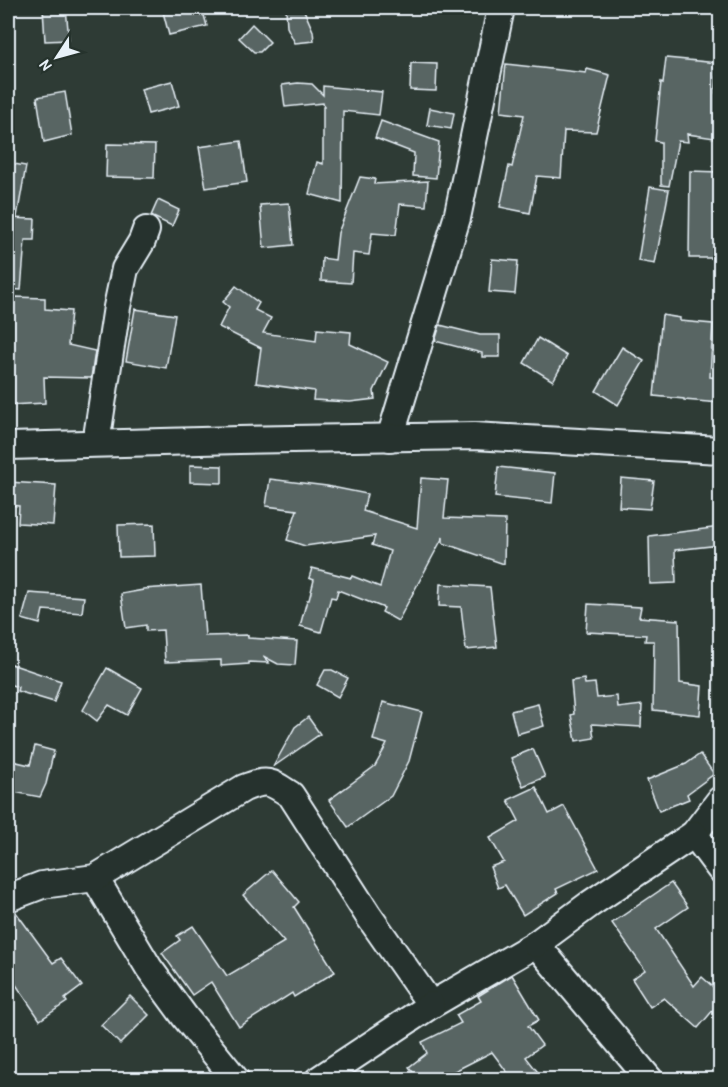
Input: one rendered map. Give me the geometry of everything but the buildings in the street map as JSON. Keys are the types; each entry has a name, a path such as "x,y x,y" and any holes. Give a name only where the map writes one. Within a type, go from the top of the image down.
{"street":[{"path":"390,438 458,218 501,8"},
{"path":"96,443 125,269 146,230"},
{"path":"8,446 474,436 720,450"},
{"path":"8,898 42,885 95,878 244,788 261,782 275,784 291,795 368,915 430,1005"},
{"path":"318,1080 430,1005 536,944 590,904 694,834 720,800"},
{"path":"694,834 720,869"},
{"path":"95,878 149,968 236,1080"},
{"path":"536,944 650,1080"}]}
